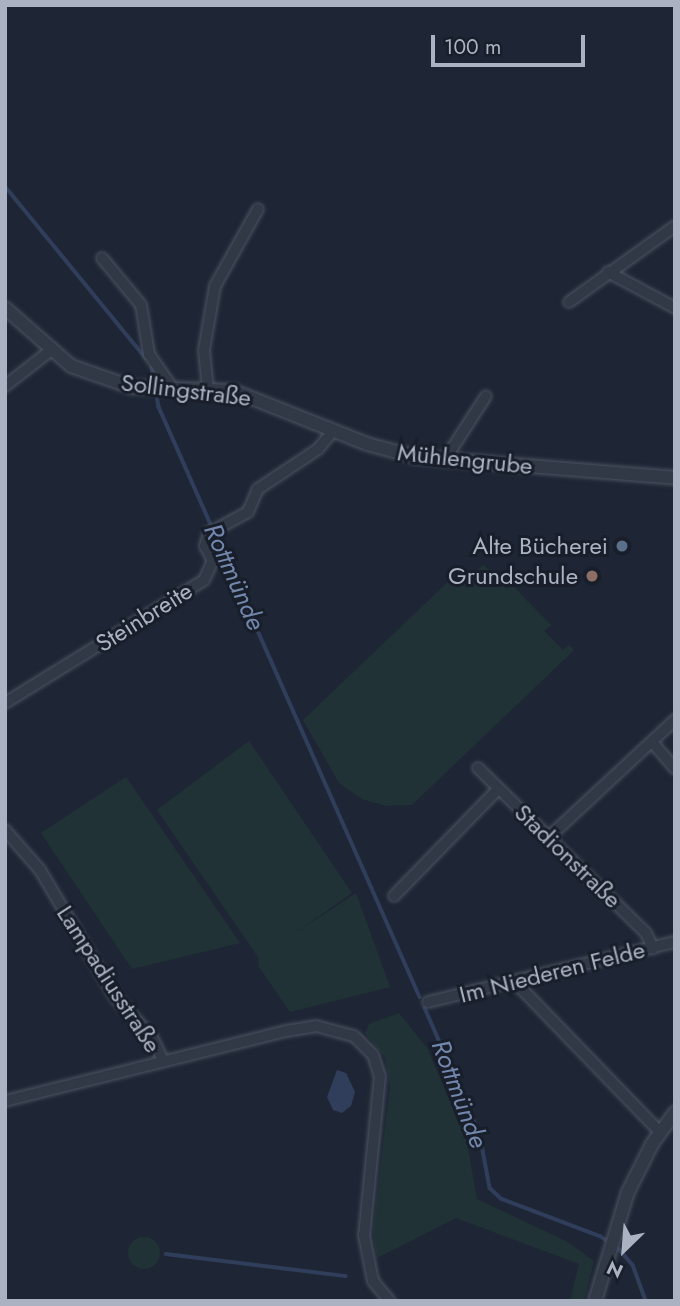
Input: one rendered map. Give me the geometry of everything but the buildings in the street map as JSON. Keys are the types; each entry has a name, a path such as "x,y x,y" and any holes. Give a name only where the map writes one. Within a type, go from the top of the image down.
{"street":[{"path":"208,389 204,350 215,286 258,209"},
{"path":"569,302 675,226"},
{"path":"103,258 141,305 149,354 168,389"},
{"path":"608,272 675,309"},
{"name":"Sollingstraße","path":"5,308 50,351 93,377 148,388 208,389 265,400"},
{"path":"5,386 50,351"},
{"path":"444,461 486,396"},
{"name":"Mühlengrube","path":"265,400 333,431 389,452 444,461 675,478"},
{"name":"Steinbreite","path":"5,703 204,580 213,561 205,545 213,531 248,512 258,489 318,449 333,431"},
{"path":"550,836 675,720"},
{"path":"652,742 675,768"},
{"name":"Stadionstraße","path":"478,768 646,933 653,948"},
{"path":"394,896 498,789"},
{"name":"Lampadiusstraße","path":"5,830 40,870 115,997 152,1037 163,1061"},
{"name":"Im Niederen Felde","path":"428,1002 675,942"},
{"path":"515,982 660,1132"},
{"path":"5,1101 316,1026 340,1031 365,1044 380,1076 364,1235 366,1263 373,1282 390,1301"},
{"path":"595,1301 611,1237 628,1192 660,1132 675,1112"}],"shaded area":[{"path":"484,565 507,589 512,585 551,625 544,631 563,650 569,645 574,650 412,805 386,806 362,799 339,783 303,720 452,578 458,583"},
{"path":"249,741 352,893 295,933 356,893 390,987 290,1012 259,967 258,957 157,810"},
{"path":"126,777 240,943 132,969 41,833"},
{"path":"399,1013 427,1048 466,1138 477,1199 566,1241 594,1261 584,1301 570,1301 579,1264 456,1218 377,1258 373,1232 390,1085 385,1057 365,1033 369,1024"},
{"path":"144,1237 156,1241 160,1253 156,1265 144,1269 132,1265 128,1253 132,1241"}],"water":[{"path":"337,1070 346,1073 355,1092 351,1106 342,1113 333,1110 327,1097"}],"waterway":[{"name":"Rottmünde","path":"5,186 146,358"},
{"name":"Rottmünde","path":"152,367 159,407 420,997"},
{"name":"Rottmünde","path":"425,1008 480,1134 490,1188 502,1199 600,1236 619,1249 633,1265 646,1301"},
{"path":"166,1254 346,1276"}],"place":[{"name":"Alte Bücherei","path":"622,546"},
{"name":"Grundschule","path":"592,576"}]}
